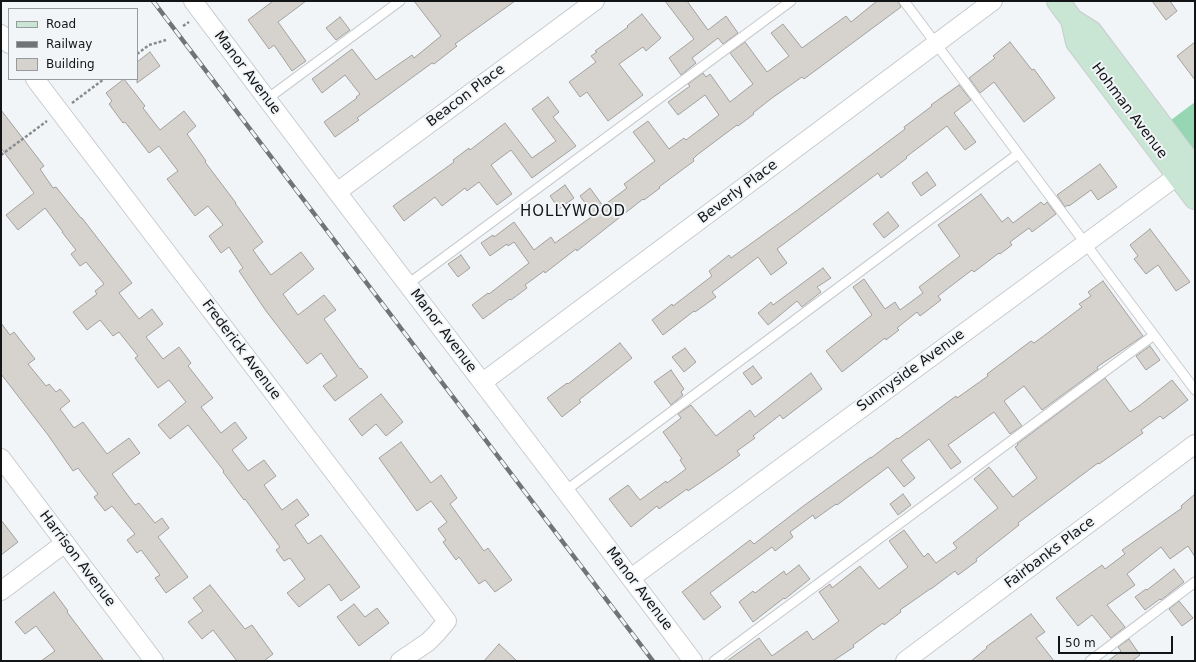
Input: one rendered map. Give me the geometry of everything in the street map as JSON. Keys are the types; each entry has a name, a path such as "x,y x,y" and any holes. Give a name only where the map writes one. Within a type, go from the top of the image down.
{"main road":[{"name":"Hohman Avenue","path":"1058,1 1072,20 1092,32 1188,170 1195,198"}],"street":[{"name":"Beacon Place","path":"337,192 595,1"},
{"name":"Beverly Place","path":"483,382 993,1"},
{"name":"Manor Avenue","path":"199,3 267,99 693,661"},
{"path":"1,34 8,43"},
{"name":"Frederick Avenue","path":"36,80 447,621 428,642 400,661"},
{"name":"Sunnyside Avenue","path":"631,578 1085,243 1188,170"},
{"name":"Fairbanks Place","path":"905,661 1195,444"},
{"name":"Harrison Avenue","path":"1,458 154,661"},
{"path":"1,591 65,543"}],"lane":[{"path":"267,99 400,1"},
{"path":"408,284 791,1"},
{"path":"904,1 1195,390"},
{"path":"565,491 1018,154"},
{"path":"714,661 1154,335"},
{"path":"1090,661 1195,582"}],"path":[{"path":"138,53 149,45 166,40"},
{"path":"67,106 103,80"},
{"path":"1,155 47,121"}],"green space":[{"path":"1195,102 1195,151 1171,120"}],"building":[{"path":"273,1 306,1 278,22 306,61 292,71 274,45 269,49 248,20"},
{"path":"414,1 515,1 455,44 457,46 434,64 432,63 357,118 359,120 335,137 324,122 357,98 356,97 360,94 345,75 322,93 312,79 352,49 376,80 412,55 414,58 441,36"},
{"path":"665,1 687,1 708,30 726,16 738,33 723,44 718,38 692,58 696,63 681,75 669,58 694,39"},
{"path":"877,1 898,1 901,7 804,79 802,77 772,98 753,113 754,114 697,155 693,159 694,161 659,187 660,188 644,200 643,199 577,251 576,249 545,273 544,271 525,285 527,288 511,300 510,299 483,319 472,305 488,293 489,294 529,263 514,242 508,246 507,244 490,256 481,243 493,235 494,237 514,222 534,250 551,237 555,243 594,215 580,196 590,188 603,206 627,188 624,184 655,161 633,132 648,121 669,149 684,138 686,140 719,115 705,95 678,115 668,102 690,86 688,84 703,73 706,77 710,74 730,102 753,84 730,53 745,42 767,72 789,56 771,33 783,24 802,48 846,16 851,22"},
{"path":"1152,1 1170,1 1177,11 1166,20"},
{"path":"642,14 661,38 646,51 643,47 619,64 643,95 608,121 587,92 580,97 569,82 596,62 591,56 597,52 595,51 628,27 627,26"},
{"path":"340,17 350,30 336,40 326,28"},
{"path":"1010,42 1032,70 1034,69 1055,98 1024,122 994,82 980,93 969,78 995,58 993,56"},
{"path":"1195,42 1195,80 1177,56"},
{"path":"150,52 160,66 137,83 138,61"},
{"path":"125,80 145,106 143,108 160,130 184,111 196,126 187,134 206,161 205,162 263,242 253,250 271,275 301,252 314,269 283,294 298,315 324,295 336,310 324,319 360,369 361,368 368,377 335,401 323,386 337,376 321,353 307,364 266,311 239,271 243,268 229,247 221,253 209,236 223,225 208,206 195,216 167,179 178,171 159,146 149,153 109,104 112,101 106,93"},
{"path":"959,85 971,100 954,113 976,142 965,150 947,126 881,178 878,173 777,249 787,263 771,275 758,257 712,292 716,297 695,312 694,311 663,335 652,320 712,276 709,271 729,255 731,258 799,209 905,129 904,127 932,106 931,105"},
{"path":"548,97 559,112 553,117 576,146 532,178 511,150 491,165 512,194 497,205 479,182 467,191 465,188 442,206 435,197 404,221 393,206 454,162 453,160 469,148 470,150 505,123 532,158 556,141 532,109"},
{"path":"1,110 44,166 40,169 53,188 56,187 82,218 132,283 119,293 139,319 152,309 163,324 146,337 163,359 179,347 191,363 188,366 213,398 201,407 221,433 235,422 247,438 232,450 248,471 264,460 276,476 264,485 282,510 297,499 309,515 295,525 308,544 321,535 360,587 341,601 329,584 299,607 287,593 305,579 290,558 284,561 276,550 280,547 223,472 224,471 188,425 170,439 158,425 186,402 169,380 158,388 135,358 138,356 119,332 113,336 100,320 87,330 73,312 97,294 95,291 104,284 86,262 80,266 71,254 76,250 45,208 18,230 6,215 34,193 1,148"},
{"path":"1100,164 1117,187 1098,200 1091,190 1069,206 1068,205 1065,207 1057,195"},
{"path":"927,172 936,185 921,196 912,183"},
{"path":"565,185 574,198 559,209 550,196"},
{"path":"981,194 1002,222 1008,217 1013,223 1041,202 1044,205 1047,202 1056,214 1032,232 1029,228 1010,242 1012,245 1000,254 999,253 974,272 972,270 938,296 941,300 920,316 917,312 897,328 899,330 886,340 885,338 842,372 826,351 872,315 853,287 864,279 885,309 895,302 900,310 923,293 919,287 960,256 938,225"},
{"path":"888,212 899,226 884,238 873,224"},
{"path":"1150,229 1190,282 1176,291 1158,265 1146,274 1134,259 1138,256 1130,245"},
{"path":"461,255 470,268 458,277 448,264"},
{"path":"823,268 831,278 817,287 821,292 802,307 797,301 768,325 758,313 771,302 773,305"},
{"path":"1103,281 1143,336 1097,367 1098,369 1042,410 1024,386 1004,401 1022,426 1010,434 994,412 948,445 961,462 951,469 929,439 901,460 915,478 904,487 888,467 837,505 836,504 815,519 813,515 790,532 793,537 775,551 772,547 710,593 721,607 704,620 682,592 750,540 754,544 897,438 898,439 956,396 957,398 988,376 987,374 1031,341 1034,343 1045,335 1082,307 1079,304 1091,296 1088,292"},
{"path":"1,323 10,335 14,332 35,359 28,364 46,386 49,384 56,392 60,389 70,401 60,409 74,428 83,422 107,454 129,438 140,453 112,474 135,505 139,503 155,523 162,518 169,528 158,537 188,577 166,593 155,578 160,575 141,550 137,553 127,540 135,534 112,506 105,511 94,497 98,494 78,468 73,471 48,435 1,374"},
{"path":"620,343 632,358 579,400 581,402 562,417 547,398 567,383 568,384"},
{"path":"1150,346 1160,360 1146,370 1136,356"},
{"path":"685,348 696,362 684,372 672,357"},
{"path":"753,366 762,378 752,385 743,373"},
{"path":"671,370 684,389 681,392 683,395 671,405 654,382"},
{"path":"811,373 822,389 783,419 780,415 753,436 755,438 737,451 740,455 659,509 657,506 631,527 609,499 628,485 640,500 666,481 667,483 686,469 680,460 682,459 663,432 681,418 678,414 691,405 716,436 750,410 755,417"},
{"path":"1105,378 1130,412 1172,380 1188,400 1163,419 1160,416 1141,430 1143,433 1099,464 1098,463 1018,523 1019,525 976,559 977,561 958,575 955,571 900,610 901,612 884,625 883,623 853,645 854,647 833,661 727,661 759,638 772,656 807,631 813,640 839,621 819,592 830,584 832,588 860,566 879,589 908,567 889,541 904,530 924,557 928,553 936,563 957,548 953,543 998,508 974,479 989,467 1013,497 1037,478 1015,447 1018,445 1017,444"},
{"path":"381,394 403,422 386,436 376,424 362,436 349,419"},
{"path":"401,442 431,483 441,475 457,498 450,504 484,551 488,548 512,580 495,592 485,580 479,584 459,557 456,560 443,542 446,540 438,529 447,522 431,501 417,511 379,458"},
{"path":"903,494 911,505 898,515 890,504"},
{"path":"1195,494 1195,557 1188,546 1170,559 1161,547 1127,574 1135,585 1107,605 1125,627 1111,638 1092,615 1078,626 1056,598 1102,565 1105,569 1125,554 1122,550 1182,508 1181,506"},
{"path":"1,520 18,542 1,555"},
{"path":"799,565 810,579 753,622 739,602 753,591 755,593 784,571 786,575"},
{"path":"1174,569 1184,582 1161,600 1160,599 1145,610 1135,597 1146,589 1147,590"},
{"path":"210,585 245,629 252,625 273,654 264,661 237,661 213,630 202,639 188,622 203,611 193,598"},
{"path":"54,592 68,611 67,612 104,661 41,661 55,651 36,626 25,634 15,622"},
{"path":"1179,601 1193,618 1182,626 1169,609"},
{"path":"354,604 365,617 377,608 389,623 359,646 337,617"},
{"path":"1031,614 1045,632 1036,638 1054,661 971,661 987,648 986,647"},
{"path":"1129,639 1140,655 1132,661 1108,661 1121,651 1118,647"},
{"path":"499,644 517,661 484,661"}],"railway":[{"path":"153,1 653,661"}],"district":[{"name":"HOLLYWOOD","path":"573,212"}]}
